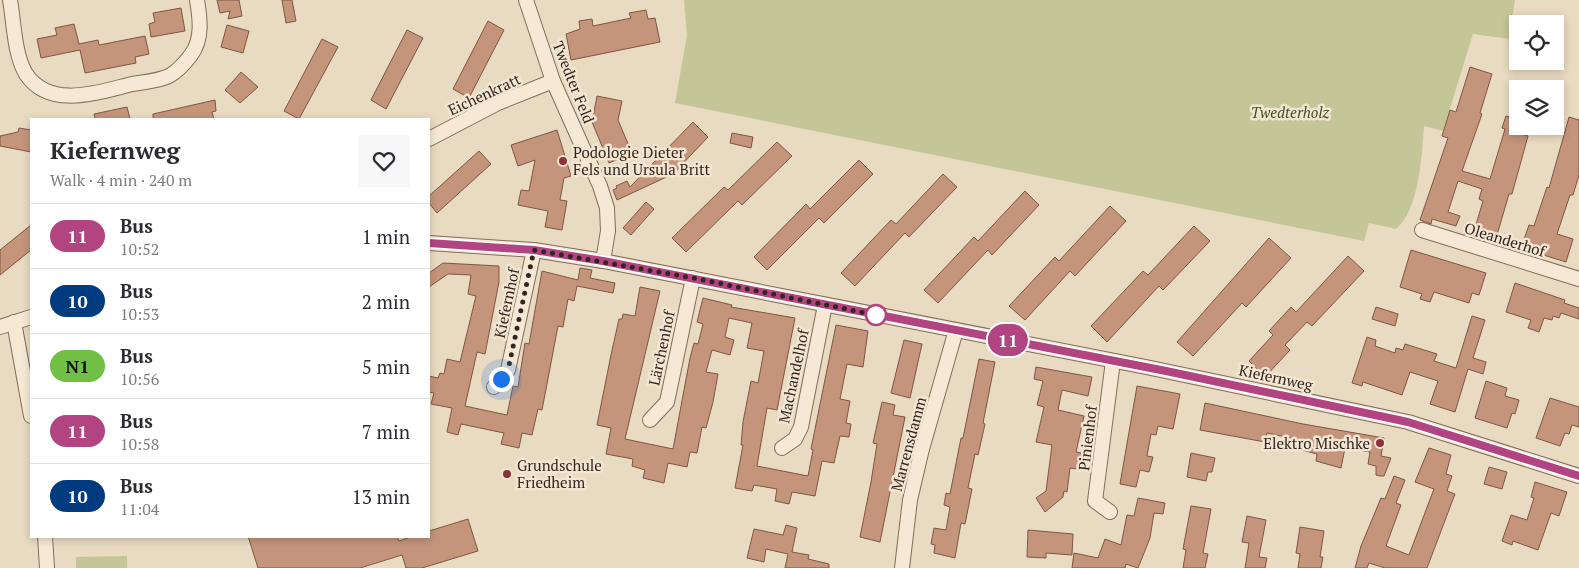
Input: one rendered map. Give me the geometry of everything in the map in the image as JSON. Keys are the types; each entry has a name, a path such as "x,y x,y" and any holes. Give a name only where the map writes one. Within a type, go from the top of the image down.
{"street":[{"path":"10,0 19,56 26,74 39,86 52,93 68,96 86,95 168,76 181,67 193,54 199,37 200,18 197,0"},
{"name":"Twedter Feld","path":"526,0 553,81 608,208 608,231 603,261"},
{"name":"Eichenkratt","path":"430,137 498,103 553,81"},
{"name":"Oleanderhof","path":"1422,230 1579,279"},
{"name":"Kiefernweg","path":"430,243 534,250 603,261 1113,361 1408,422 1579,476"},
{"name":"Kiefernhof","path":"494,387 508,370 534,250"},
{"name":"Lärchenhof","path":"650,420 667,402 693,278"},
{"name":"Machandelhof","path":"782,448 795,439 801,427 825,305"},
{"path":"0,327 30,317"},
{"path":"14,322 30,410"},
{"name":"Marrensdamm","path":"902,568 910,500 922,449 956,330"},
{"name":"Pinienhof","path":"1110,512 1095,501 1113,361"},
{"path":"45,538 47,568"}],"green space":[{"name":"Twedterholz","path":"684,0 1515,0 1513,15 1509,15 1509,39 1473,34 1443,131 1424,126 1418,181 1410,209 1404,221 1396,229 1369,223 1364,241 675,103 687,35"},
{"path":"127,556 127,568 76,568 76,557"}],"building":[{"path":"217,0 239,0 242,16 228,19 230,11 220,13"},
{"path":"282,0 292,0 296,21 286,23"},
{"path":"181,8 185,31 151,37 149,24 155,22 153,13"},
{"path":"646,10 648,19 655,18 660,42 571,60 566,34 580,29 579,21 592,19 593,26 631,18 629,13"},
{"path":"488,21 504,30 469,98 453,89"},
{"path":"74,24 79,44 98,40 99,45 145,36 149,54 135,57 136,63 85,73 80,50 41,58 37,39 57,35 55,28"},
{"path":"227,25 249,31 243,53 221,47"},
{"path":"407,30 423,38 386,109 371,100"},
{"path":"322,39 338,47 300,118 284,111"},
{"path":"1470,67 1492,74 1480,113 1482,114 1462,171 1490,179 1505,129 1502,128 1506,116 1509,117 1509,135 1528,136 1512,194 1509,194 1497,235 1475,228 1483,201 1479,199 1482,189 1458,181 1448,212 1460,216 1456,226 1432,219 1431,224 1420,220 1448,138 1442,136 1450,110 1456,112"},
{"path":"241,72 258,87 240,103 225,90"},
{"path":"597,96 622,101 618,120 632,153 609,163 592,122"},
{"path":"215,100 216,111 212,112 214,118 153,118 153,114"},
{"path":"127,107 130,118 95,118 94,114"},
{"path":"1569,117 1579,120 1579,175 1557,234 1573,239 1566,262 1521,248 1529,225 1534,226 1547,187 1549,188"},
{"path":"693,122 708,137 673,174 617,200 613,190 617,188 616,186 627,181 630,187"},
{"path":"19,128 30,130 30,152 0,146 0,136 18,132"},
{"path":"557,130 571,176 564,178 560,200 567,201 562,230 545,227 548,211 518,205 521,190 529,191 535,160 518,166 511,145"},
{"path":"732,133 753,137 751,148 730,143"},
{"path":"777,142 792,156 742,205 738,201 686,252 672,238 724,187 728,190"},
{"path":"479,151 491,164 437,213 430,204 430,195"},
{"path":"859,160 873,174 824,223 819,218 767,270 754,257 806,204 810,209"},
{"path":"943,174 957,187 909,237 905,233 855,286 841,273 891,220 896,224"},
{"path":"1025,191 1039,205 992,255 988,250 938,303 924,290 974,237 978,241"},
{"path":"646,202 654,209 631,235 623,228"},
{"path":"1110,206 1126,221 1075,276 1070,271 1025,320 1009,306 1055,257 1059,261"},
{"path":"30,226 30,251 0,275 0,250"},
{"path":"1194,226 1210,241 1163,290 1159,286 1107,342 1091,326 1143,271 1148,275"},
{"path":"1269,238 1291,258 1246,307 1242,303 1193,356 1177,342"},
{"path":"1411,250 1486,273 1479,295 1472,293 1469,303 1434,292 1430,302 1420,299 1422,294 1400,287"},
{"path":"1348,256 1364,271 1312,326 1307,322 1285,345 1290,350 1265,377 1249,361 1273,335 1269,331 1291,307 1296,312"},
{"path":"443,263 499,266 499,282 485,354 477,352 465,406 507,415 513,386 518,387 525,343 529,344 542,271 578,280 580,268 592,270 590,278 615,283 613,293 577,286 574,301 568,299 563,327 558,326 542,410 538,409 532,435 522,433 519,448 501,444 504,433 461,424 458,435 447,432 452,408 431,404 434,393 430,392 430,376 438,378 440,373 444,374 447,359 460,362 476,296 468,294 471,275 448,274 430,286 430,272"},
{"path":"1515,283 1565,300 1564,303 1579,308 1579,319 1561,313 1559,318 1553,316 1552,320 1544,318 1539,332 1528,328 1531,320 1506,312"},
{"path":"640,287 660,291 625,439 673,449 690,358 694,343 698,344 703,324 697,322 703,298 732,305 731,307 795,318 777,410 767,408 757,466 808,476 813,450 811,449 836,325 868,331 863,367 847,364 840,399 850,401 846,423 851,424 849,437 840,436 834,463 822,461 815,496 792,492 789,504 775,501 777,489 754,485 752,491 735,488 743,445 741,445 743,422 751,381 758,383 764,351 747,348 752,323 729,318 725,337 734,340 730,355 712,350 706,372 718,374 713,402 706,428 702,427 697,453 690,452 687,467 668,463 664,483 643,478 645,470 632,466 633,459 606,454 611,428 597,425 611,355 619,319 622,319 623,314 635,316"},
{"path":"1376,307 1398,314 1395,326 1372,319"},
{"path":"1472,316 1485,320 1473,358 1486,362 1483,374 1468,369 1455,412 1430,404 1438,381 1410,372 1402,395 1363,382 1362,386 1352,383 1367,337 1376,340 1375,346 1395,353 1396,348 1403,350 1405,344 1437,354 1434,361 1456,368"},
{"path":"904,340 922,344 910,398 891,393"},
{"path":"979,359 995,362 983,423 985,424 978,455 975,454 968,488 972,489 965,524 961,523 955,558 934,553 935,545 931,544 934,528 946,530 950,507 944,505 946,493 950,494"},
{"path":"1036,367 1092,377 1088,396 1062,390 1058,410 1084,416 1076,452 1081,453 1077,469 1070,468 1067,492 1064,491 1063,497 1045,512 1036,498 1046,491 1052,445 1036,442 1044,407 1037,405 1043,381 1034,379"},
{"path":"1486,381 1507,388 1505,396 1519,400 1515,414 1512,413 1507,428 1475,418"},
{"path":"1137,386 1180,394 1173,429 1158,426 1156,435 1151,434 1147,456 1153,457 1149,472 1140,470 1136,487 1120,484"},
{"path":"1550,398 1579,407 1579,427 1572,425 1569,434 1565,433 1560,446 1536,438"},
{"path":"882,402 895,405 893,415 905,417 880,542 860,537 877,444 873,443"},
{"path":"1205,403 1303,424 1384,438 1381,456 1391,458 1384,476 1380,476 1376,475 1376,466 1368,464 1370,452 1345,448 1341,468 1316,461 1317,454 1298,449 1300,440 1267,433 1265,442 1200,430"},
{"path":"1429,448 1451,455 1446,474 1452,476 1447,491 1455,494 1427,568 1385,568 1369,563 1367,568 1355,568 1361,546 1381,498 1385,499 1394,476 1405,480 1396,503 1401,505 1386,546 1409,555 1434,489 1415,482"},
{"path":"1191,453 1215,458 1212,472 1208,472 1206,481 1187,477"},
{"path":"1489,467 1507,472 1502,489 1484,484"},
{"path":"1535,482 1567,492 1559,516 1551,513 1538,550 1513,541 1512,545 1502,541 1511,515 1527,520 1534,498 1531,497"},
{"path":"1138,498 1165,503 1163,514 1154,513 1150,538 1138,568 1126,564 1125,568 1072,568 1074,553 1098,558 1105,539 1121,545 1127,515 1134,516"},
{"path":"1191,506 1211,509 1203,553 1208,554 1205,568 1183,568 1186,550 1183,549"},
{"path":"1247,516 1266,520 1259,557 1267,558 1265,568 1245,568 1249,543 1242,542"},
{"path":"468,519 478,551 422,568 406,568 402,555 360,568 258,568 249,538 398,538 399,541 407,538 430,538 430,531"},
{"path":"786,525 797,528 792,552 809,555 808,559 829,564 829,568 785,568 788,554 766,549 764,562 747,558 754,529 783,535"},
{"path":"1300,527 1324,531 1320,557 1323,557 1321,568 1298,568 1300,554 1296,553"},
{"path":"1028,530 1073,534 1072,555 1046,553 1046,558 1027,557"}],"bus line":[{"name":"11","path":"430,243 534,250 603,261 1166,371 1408,422 1579,476"}],"place":[{"name":"Podologie Dieter Fels und Ursula Britt","path":"563,161"},
{"name":"Elektro Mischke","path":"1380,443"},
{"name":"Grundschule Friedheim","path":"507,474"}],"route":[{"path":"501,379 508,370 534,250 693,278 876,315"}]}
